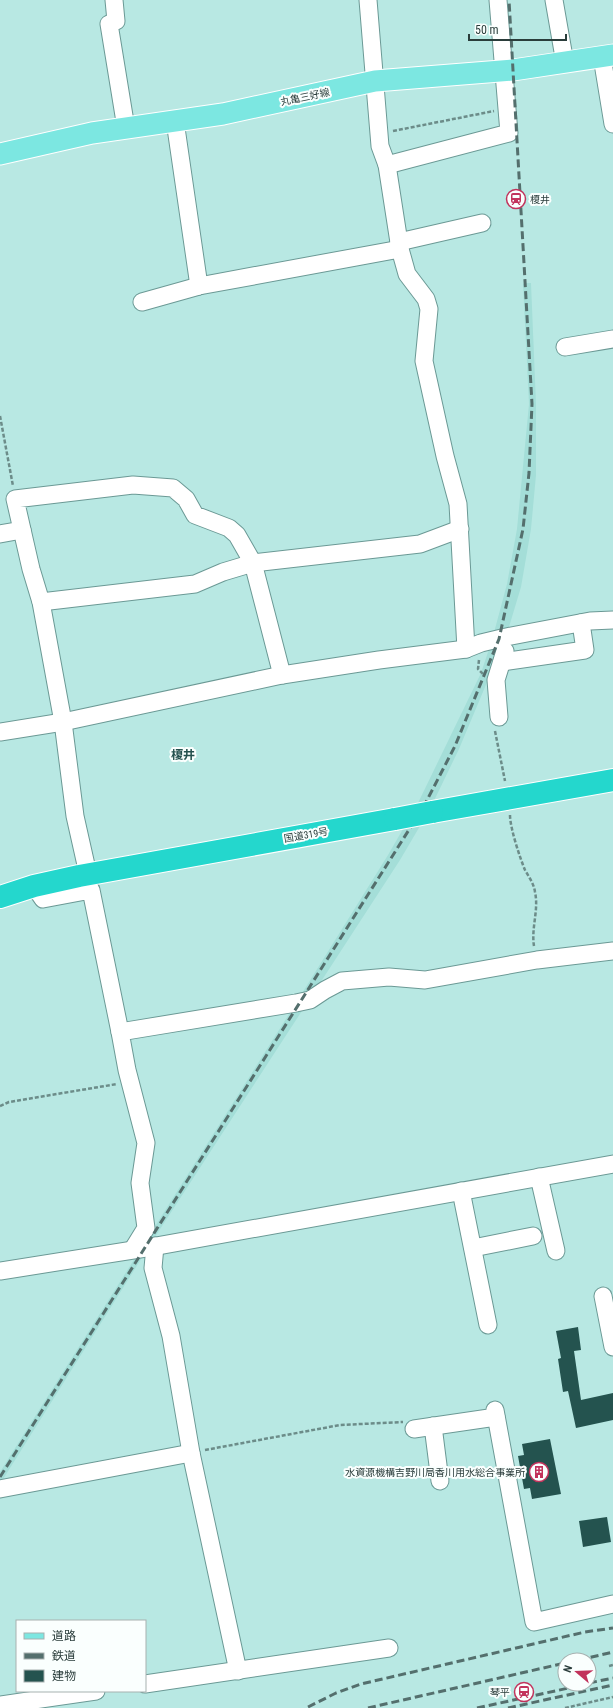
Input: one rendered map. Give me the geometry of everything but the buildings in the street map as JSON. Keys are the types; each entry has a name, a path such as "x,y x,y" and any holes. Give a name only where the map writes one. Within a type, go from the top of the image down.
{"highway":[{"name":"国道319号","path":"0,897 34,886 79,876 613,780"}],"main road":[{"name":"丸亀三好線","path":"0,154 92,133 223,114 375,81 504,70 565,63 607,56"}],"street":[{"path":"114,0 116,21 110,24 126,128"},
{"path":"368,0 380,146 387,165 400,245 407,274 426,299 429,309 424,361 458,504 466,650"},
{"path":"387,165 509,134 498,0"},
{"path":"554,0 565,63"},
{"path":"607,56 613,124"},
{"path":"175,121 199,286"},
{"path":"142,302 199,286 400,245 482,223"},
{"path":"565,347 613,340"},
{"path":"86,866 75,816 63,722 41,602 15,499 133,485 173,488 186,499 195,515 229,528 237,535 254,563 282,675"},
{"path":"41,602 195,584 223,572 254,563 420,544 460,529"},
{"path":"0,534 22,530"},
{"path":"0,732 63,722 282,675 379,660 466,650 481,643 510,636 581,623 613,620"},
{"path":"502,662 585,650 581,623"},
{"path":"499,717 496,680 510,636"},
{"path":"34,886 43,899 91,890 130,1082 146,1143 140,1183 146,1228 133,1249"},
{"path":"120,1032 310,1000 342,981 389,977 425,980 537,960 613,951"},
{"path":"0,1271 155,1246 613,1164"},
{"path":"539,1177 556,1251"},
{"path":"461,1191 488,1325"},
{"path":"473,1248 533,1236"},
{"path":"155,1246 153,1268 171,1336 191,1453 238,1671"},
{"path":"607,1303 613,1347"},
{"path":"410,1425 433,1426 496,1414 534,1622 613,1604"},
{"path":"433,1426 440,1481"},
{"path":"0,1489 191,1453"},
{"path":"146,1684 389,1648"},
{"path":"0,1705 89,1692"}],"path":[{"path":"379,134 507,109"},
{"path":"0,416 15,499"},
{"path":"510,813 513,832 525,869 536,894 533,938 537,960"},
{"path":"0,1106 9,1102 130,1082"},
{"path":"191,1453 340,1425 410,1425"},
{"path":"565,1708 613,1697"}],"shaded area":[{"path":"531,283 536,404 536,475 531,529 521,587 506,637 459,749 430,809 400,860 153,1240 0,1484 0,1472 388,855 418,803 481,673 492,640 507,584 517,529 529,404 523,284"}],"railway":[{"path":"0,1477 424,806 455,746 499,639 523,529 529,473 532,404 509,0"},
{"path":"308,1707 336,1693 361,1684 585,1632 613,1628"},
{"path":"597,1656 613,1652"},
{"path":"368,1708 557,1665"},
{"path":"597,1681 613,1678"},
{"path":"508,1708 613,1685"},
{"path":"477,1708 557,1691"}],"place":[{"name":"榎井","path":"516,199"},
{"name":"水資源機構吉野川局香川用水総合事業所","path":"539,1472"},
{"name":"琴平","path":"524,1692"}],"district":[{"name":"榎井","path":"183,755"}]}
